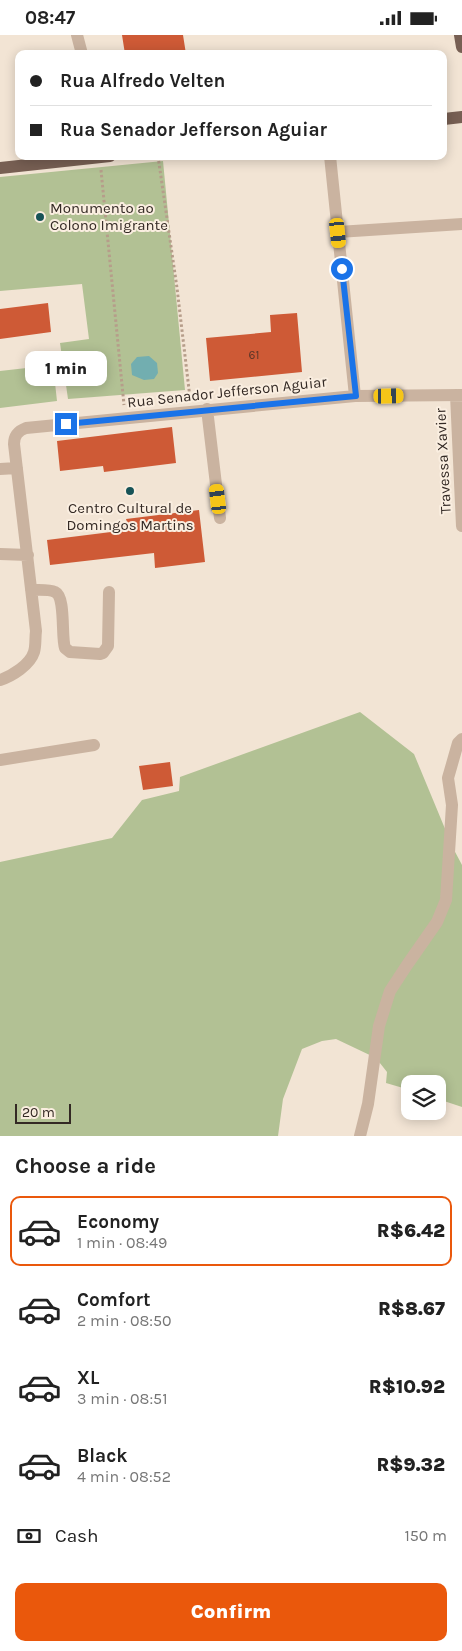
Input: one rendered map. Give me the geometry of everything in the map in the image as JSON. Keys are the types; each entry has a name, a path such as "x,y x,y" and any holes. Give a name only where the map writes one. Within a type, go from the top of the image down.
{"main road":[{"path":"460,35 462,47"},
{"path":"447,119 462,117"},
{"path":"0,169 77,160"}],"street":[{"path":"77,35 81,50"},
{"path":"330,160 356,396"},
{"path":"338,233 462,224"},
{"name":"Rua Senador Jefferson Aguiar","path":"17,468 14,437 20,430 26,428 356,396 459,395"},
{"name":"Travessa Xavier","path":"459,395 462,526"},
{"path":"207,409 220,518"},
{"path":"0,469 17,468 36,631 34,653 21,669 11,676 0,680"},
{"path":"0,554 28,555"},
{"path":"31,590 54,591 58,594 62,603 65,649 70,652 100,654 108,646 109,592"},
{"path":"360,1136 368,1104 379,1026 390,991 437,922 446,900 452,805 448,778 458,743 462,739"},
{"path":"0,760 94,745"},
{"path":"452,805 462,821"}],"path":[{"path":"103,160 125,418"},
{"path":"159,160 177,287 191,411"}],"green space":[{"path":"163,161 185,390 68,399 60,343 89,339 82,284 0,291 0,177"},
{"path":"53,365 57,401 0,408 0,371"},
{"path":"360,712 414,754 453,848 462,865 462,1107 446,1102 446,1075 401,1075 401,1087 386,1083 387,1072 376,1058 336,1039 322,1041 302,1049 283,1099 278,1136 0,1136 0,862 112,838 142,800 179,791 180,777"}],"water":[{"path":"149,356 157,363 158,373 154,379 144,380 132,375 131,364 137,357"}],"building":[{"path":"122,35 183,35 185,50 124,50"},
{"path":"48,303 51,332 0,339 0,309"},
{"path":"297,313 302,372 210,381 206,338 271,332 270,315"},
{"path":"172,427 176,463 104,472 103,466 60,471 57,441"},
{"path":"199,510 205,562 155,568 154,553 50,565 47,540 111,532 110,524 127,522 126,519"},
{"path":"170,762 173,786 143,790 139,766"}],"place":[{"name":"Monumento ao Colono Imigrante","path":"40,217"},
{"name":"Centro Cultural de Domingos Martins","path":"130,491"}],"route":[{"path":"66,424 356,396 342,269"}]}
